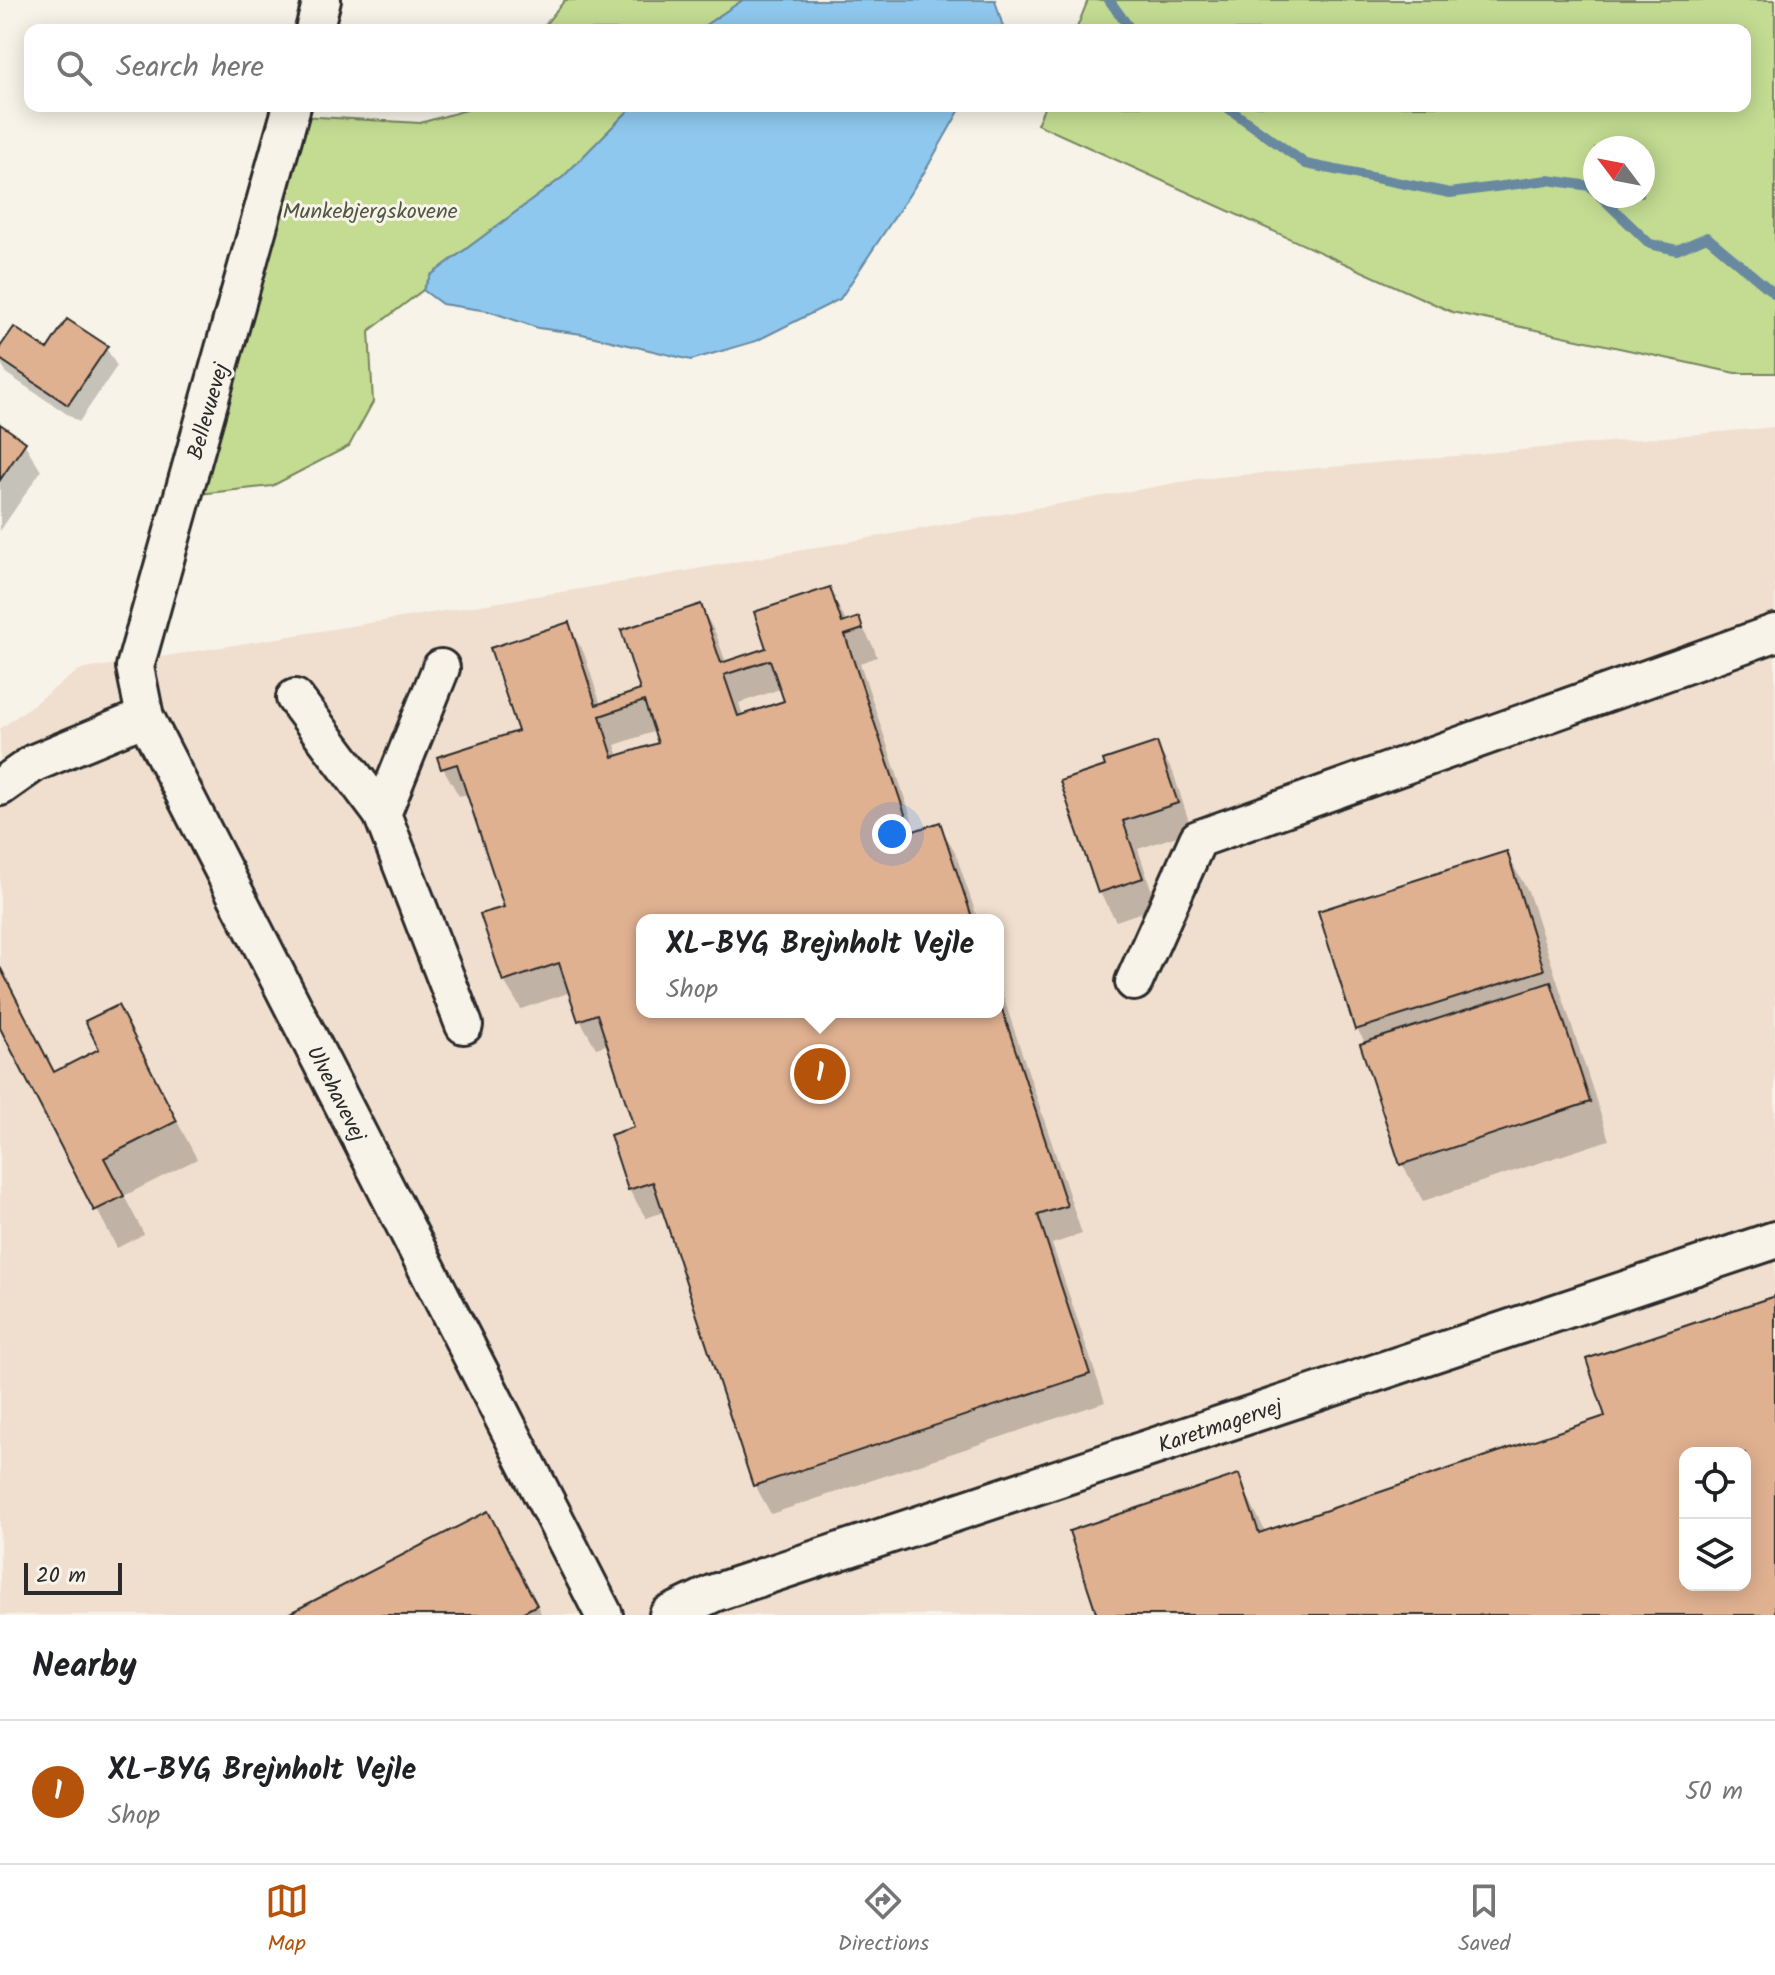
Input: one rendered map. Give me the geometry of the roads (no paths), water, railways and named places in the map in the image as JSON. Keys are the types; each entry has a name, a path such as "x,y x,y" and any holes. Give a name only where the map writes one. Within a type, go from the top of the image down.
{"street":[{"path":"316,24 322,0"},
{"name":"Bellevuevej","path":"145,717 135,667 290,112"},
{"path":"1134,982 1198,839 1775,633"},
{"path":"382,814 441,668"},
{"path":"295,698 382,814 464,1025"},
{"path":"0,787 34,763 145,717"},
{"name":"Ulvehavevej","path":"145,717 604,1615"},
{"name":"Karetmagervej","path":"668,1615 714,1593 1775,1240"}],"water":[{"path":"743,0 995,0 1002,24 707,24"},
{"path":"627,112 959,112 925,171 840,299 756,341 691,360 582,334 538,328 488,311 442,304 423,290 431,275 563,177"}],"waterway":[{"path":"1109,0 1127,24"},
{"path":"1233,112 1306,164 1450,193 1548,180 1583,185"},
{"path":"1612,208 1650,244 1677,250 1707,237 1775,294"}],"place":[{"name":"XL-BYG Brejnholt Vejle","path":"820,1074"}],"park label":[{"name":"Munkebjergskovene","path":"370,210"}]}
